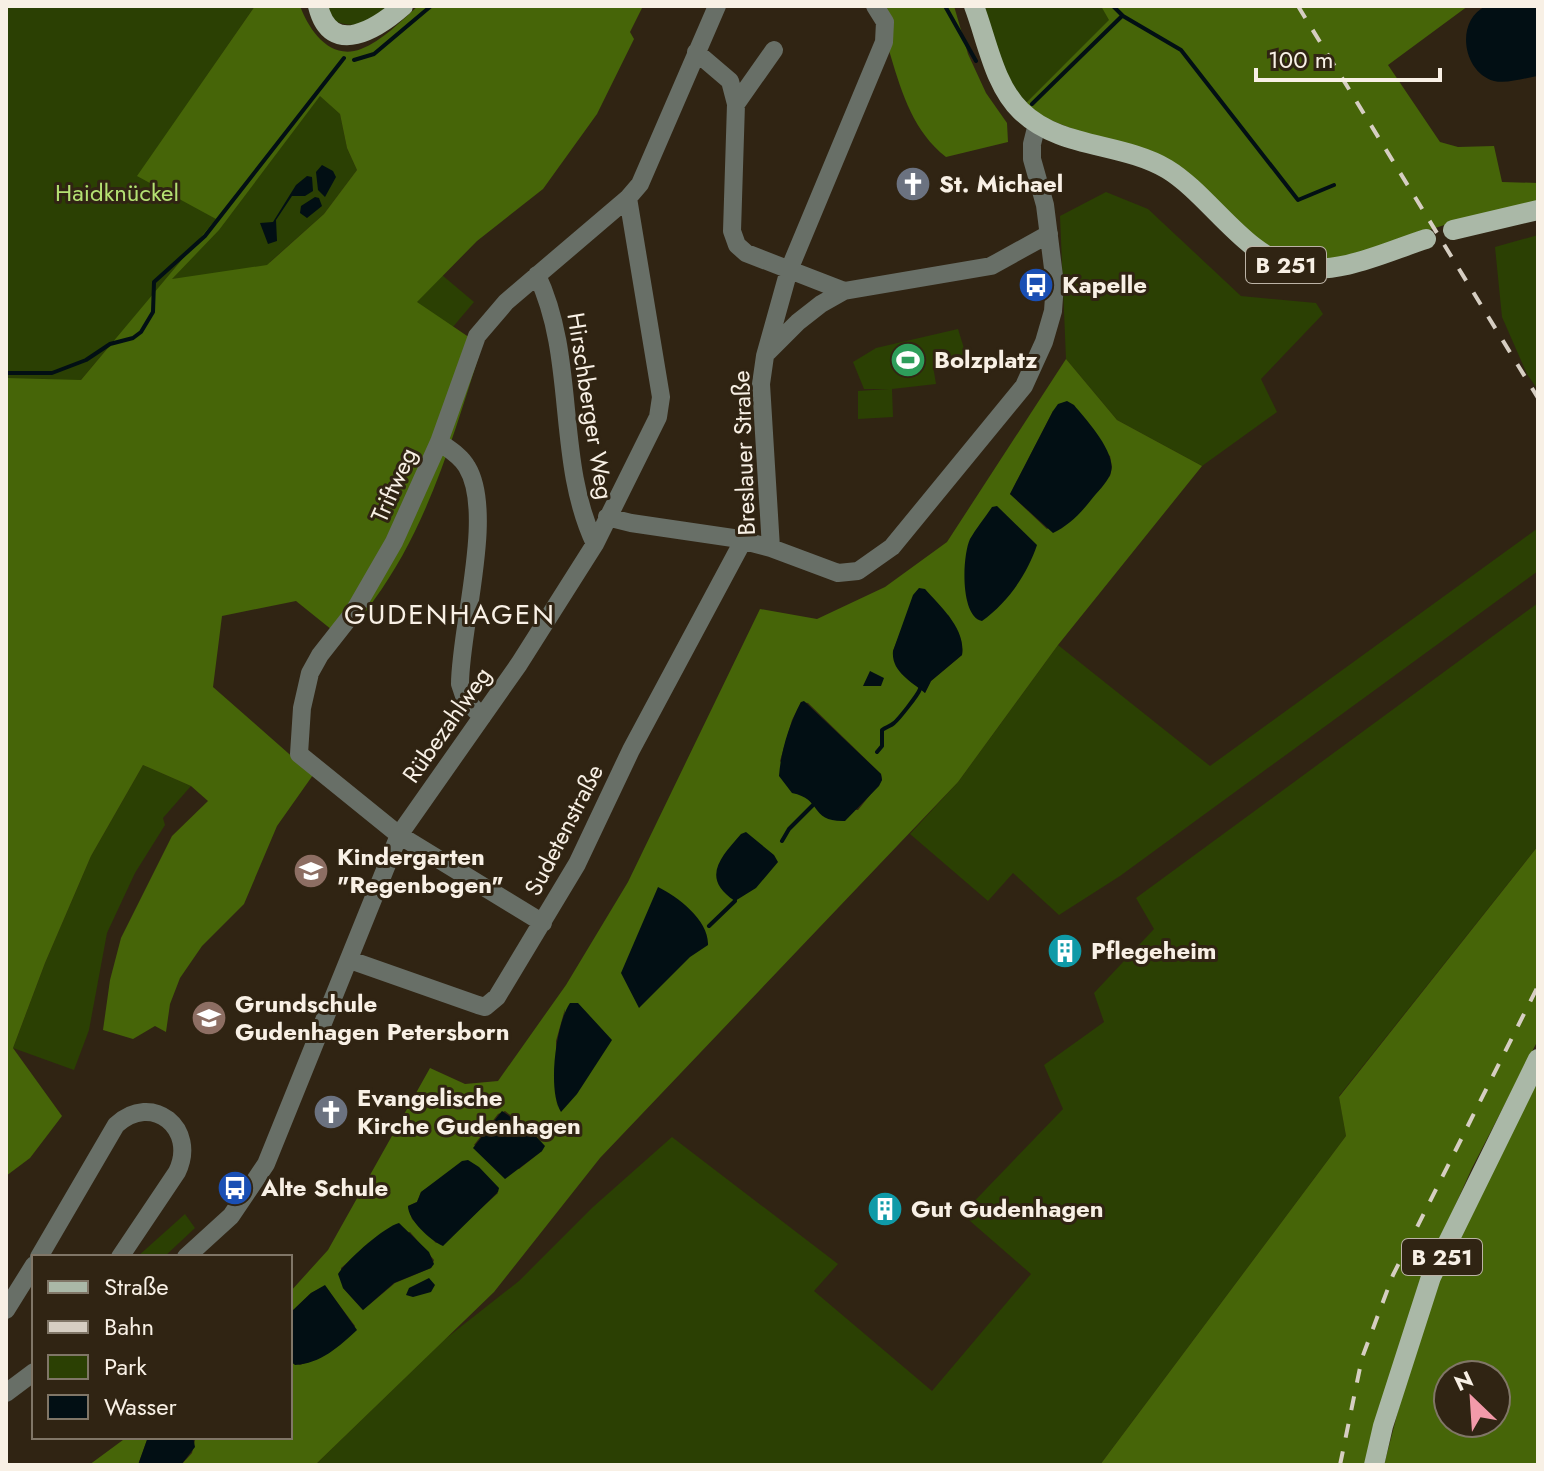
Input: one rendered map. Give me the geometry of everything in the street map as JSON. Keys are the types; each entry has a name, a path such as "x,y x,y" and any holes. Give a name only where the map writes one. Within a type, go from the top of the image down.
{"main road":[{"path":"318,6 324,22 333,31 354,35 376,28 403,6"},
{"name":"B 251","path":"974,6 1008,94 1020,110 1037,124 1061,135 1121,150 1158,164 1198,192 1263,253 1293,267 1322,269 1353,263 1426,239"},
{"path":"1453,230 1538,210"},
{"name":"B 251","path":"1374,1465 1383,1426 1431,1277 1538,1059"}],"street":[{"name":"Triftweg","path":"543,923 399,835 299,754 302,708 310,673 320,655 353,613 382,565 439,442 477,336 506,302 628,198 644,177 717,6"},
{"path":"789,270 884,42 885,22 875,6"},
{"path":"736,104 774,50"},
{"path":"696,52 730,81 736,104 734,240 746,253 844,291"},
{"path":"607,517 743,541 771,548 827,570 845,573 864,568 898,541 1024,386 1044,342 1054,300 1045,205 1032,159 1037,124"},
{"name":"Rübezahlweg","path":"188,1255 231,1216 261,1172 399,835 519,664 595,544 661,408 628,198"},
{"name":"Breslauer Straße","path":"765,356 798,322 844,291 991,266 1049,234"},
{"name":"Breslauer Straße","path":"771,548 761,384 765,356 789,270"},
{"name":"Hirschberger Weg","path":"537,275 551,310 579,498 595,544"},
{"path":"439,442 465,463 474,486 477,527 460,684 465,699 482,717"},
{"name":"Sudetenstraße","path":"350,960 485,1007 497,997 577,864 638,737 743,541"},
{"path":"40,1255 116,1125 134,1113 153,1113 168,1119 177,1129 183,1143 183,1157 174,1178 121,1255"},
{"path":"6,1310 32,1268"},
{"path":"6,1393 32,1374"}],"green space":[{"name":"Haidknückel","path":"6,6 255,6 193,96 230,215 320,95 340,114 347,148 357,170 324,214 270,262 273,265 112,343 81,380 6,450"},
{"path":"255,6 300,6 309,25 322,41 340,51 350,52 376,41 418,6 643,6 630,32 634,39 597,114 543,189 477,241 417,302 482,346 425,510 393,571 370,605 342,638 296,601 222,616 213,687 313,775 277,826 244,904 202,946 180,978 170,1004 166,1032 155,1026 133,1039 103,1030 110,980 121,938 172,836 208,801 191,786 143,765 91,856 13,1048 62,1116 30,1158 6,1176 6,378 81,380 216,219 137,176","holes":["320,96 340,114 347,148 357,170 324,214 267,265 172,279 219,230"]},
{"path":"326,6 388,6 362,23 349,25 332,20"},
{"path":"867,6 954,6 968,54 986,93 1007,123 1008,142 946,157 935,147 911,112 882,30"},
{"path":"980,6 1176,6 1062,67 1025,104 1012,87"},
{"path":"1101,6 1468,6 1388,65 1440,142 1458,147 1494,146 1502,182 1538,183 1538,206 1469,217 1337,260 1269,248 1188,186 1105,142 1043,117 1025,104 1109,20"},
{"path":"1106,192 1148,209 1241,296 1316,303 1323,314 1261,379 1277,412 1202,466 1117,420 1066,359 1060,216"},
{"path":"1538,235 1538,390 1527,374 1502,317 1495,247"},
{"path":"442,275 474,302 452,328 415,303"},
{"name":"Bolzplatz","path":"958,329 967,358 933,366 936,384 892,389 893,417 858,419 858,391 889,389 864,389 853,362 876,348"},
{"path":"1066,359 1117,420 1202,466 1058,645 958,782 600,1158 494,1292 315,1465 181,1465 192,1453 194,1439 292,1439 292,1362 300,1365 325,1354 355,1326 325,1286 311,1293 292,1311 292,1290 328,1250 430,1068 465,1084 498,1081 566,985 628,882 760,609 817,619 885,587 947,542","holes":["1053,411 1110,456 1112,467 1110,476 1047,529 1010,494","948,615 959,634 962,655 931,681 925,693 893,651 902,628","801,702 808,703 881,774 882,780 858,810 813,805 780,761 792,720","565,1009 557,1107 556,1041","505,1111 532,1132 542,1151 519,1169 474,1145 498,1114","443,1177 498,1193 456,1231 436,1243 412,1219 408,1206 417,1202 421,1192","410,1232 434,1260 431,1268 395,1283 363,1310 343,1288 341,1268 359,1253"]},
{"path":"1538,528 1538,571 1120,876 1059,915 1013,873 988,901 910,834 958,782 1058,645 1210,766"},
{"path":"1538,603 1538,846 1339,1096 1346,1136 1100,1465 315,1465 444,1340 519,1281 593,1207 672,1137 838,1264 814,1291 932,1391 1031,1274 962,1214 1063,1109 1044,1065 1104,1022 1094,993 1154,929 1136,898"},
{"path":"143,765 191,786 163,818 165,825 135,873 107,933 89,1030 74,1070 13,1048 91,856"},
{"path":"1538,846 1538,1040 1472,1168 1433,1255 1367,1465 1100,1465 1346,1136 1339,1097"},
{"path":"1538,1078 1538,1465 1384,1465 1404,1388 1441,1276"},
{"path":"185,1214 195,1228 166,1255 139,1255"},
{"path":"124,1439 147,1439 138,1465 89,1465"}],"water":[{"path":"1486,6 1538,6 1538,76 1499,82 1483,76 1475,67 1469,57 1466,34 1476,13"},
{"path":"322,165 333,171 336,177 325,197 318,190 316,172"},
{"path":"307,176 312,177 313,191 305,196 292,196 276,220 277,241 268,244 260,223 273,222 296,185"},
{"path":"315,197 319,198 322,206 307,218 300,213 301,206"},
{"path":"1067,401 1074,405 1100,438 1112,467 1106,482 1083,510 1053,533 1010,494 1053,411 1058,404"},
{"path":"997,506 1037,545 1015,588 982,621 975,617 966,598 965,558 972,535 992,507"},
{"path":"919,588 925,589 951,619 962,645 962,655 931,681 925,693 903,675 893,658 913,595"},
{"path":"870,671 884,678 881,686 863,686"},
{"path":"804,701 881,774 879,786 845,821 826,818 808,800 792,793 779,776 789,729"},
{"path":"746,832 778,862 756,888 735,901 718,884 717,868 727,851"},
{"path":"658,887 683,903 698,918 708,945 690,957 639,1008 621,973"},
{"path":"570,1003 578,1003 612,1040 577,1094 561,1112 555,1089 555,1057 561,1026"},
{"path":"502,1111 532,1132 545,1146 505,1179 473,1148"},
{"path":"468,1160 499,1188 498,1192 443,1246 421,1229 408,1206 417,1202 421,1192 462,1161"},
{"path":"399,1223 429,1252 434,1264 394,1283 363,1310 343,1288 338,1274 366,1245"},
{"path":"429,1278 435,1285 431,1292 413,1297 406,1295 409,1288"},
{"path":"325,1285 357,1330 321,1358 295,1365 292,1363 292,1311 311,1293"},
{"path":"147,1439 193,1439 195,1447 181,1465 138,1465"}],"waterway":[{"path":"354,60 374,54 431,6"},
{"path":"945,6 976,61"},
{"path":"1113,6 1123,16 1181,50 1298,200 1334,185"},
{"path":"1032,104 1122,16"},
{"path":"6,373 52,373 86,360 110,344 133,338 141,332 153,312 154,282 205,236 344,58"},
{"path":"877,752 882,746 882,730 896,721 920,689"},
{"path":"782,841 789,829 813,805"},
{"path":"709,926 735,901"}],"railway":[{"path":"1298,6 1538,398"},
{"path":"1340,1465 1362,1358 1393,1275 1538,986"}],"place":[{"name":"St. Michael","path":"913,184"},
{"name":"Kapelle","path":"1036,285"},
{"name":"Bolzplatz","path":"908,360"},
{"name":"Kindergarten \"Regenbogen\"","path":"311,871"},
{"name":"Pflegeheim","path":"1065,951"},
{"name":"Grundschule Gudenhagen Petersborn","path":"209,1018"},
{"name":"Evangelische Kirche Gudenhagen","path":"331,1112"},
{"name":"Alte Schule","path":"235,1188"},
{"name":"Gut Gudenhagen","path":"885,1209"}],"district":[{"name":"GUDENHAGEN","path":"450,614"}]}
